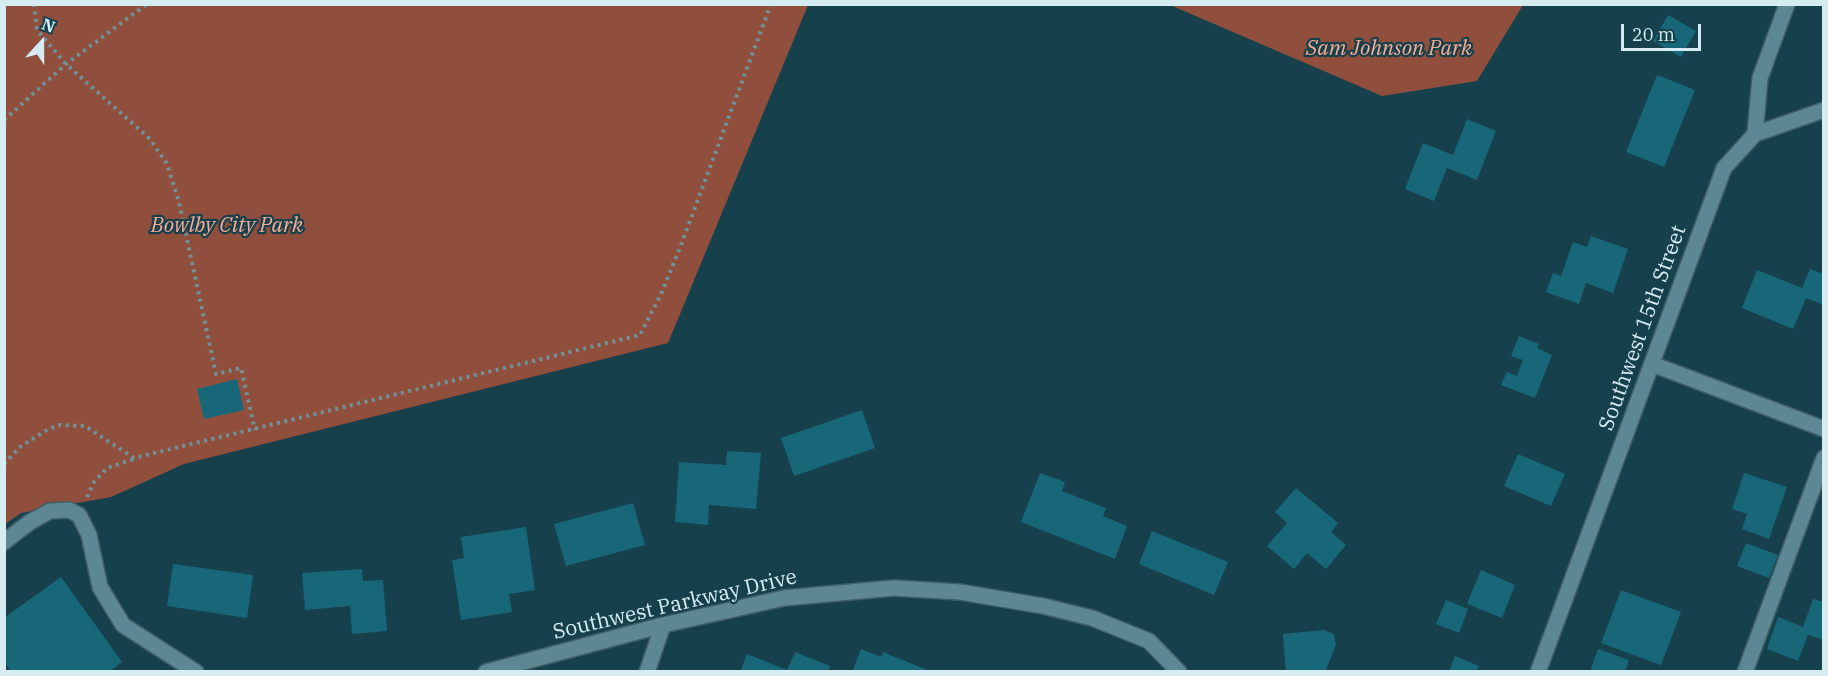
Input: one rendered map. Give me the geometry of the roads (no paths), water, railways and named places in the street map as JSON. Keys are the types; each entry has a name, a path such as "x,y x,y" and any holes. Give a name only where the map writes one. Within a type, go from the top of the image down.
{"street":[{"path":"1787,4 1760,78 1755,134 1824,110"},
{"name":"Southwest 15th Street","path":"1538,672 1724,168 1755,134"},
{"path":"1652,364 1824,429"},
{"path":"1745,672 1824,458"},
{"path":"4,542 30,522 50,511 69,510 79,515 89,535 100,587 123,625 196,672"},
{"name":"Southwest Parkway Drive","path":"486,672 663,626 784,598 894,588 960,592 1043,606 1092,618 1149,641 1179,672"},
{"path":"646,672 663,626"}],"park label":[{"name":"Sam Johnson Park","path":"1389,49"},
{"name":"Bowlby City Park","path":"227,226"}]}
